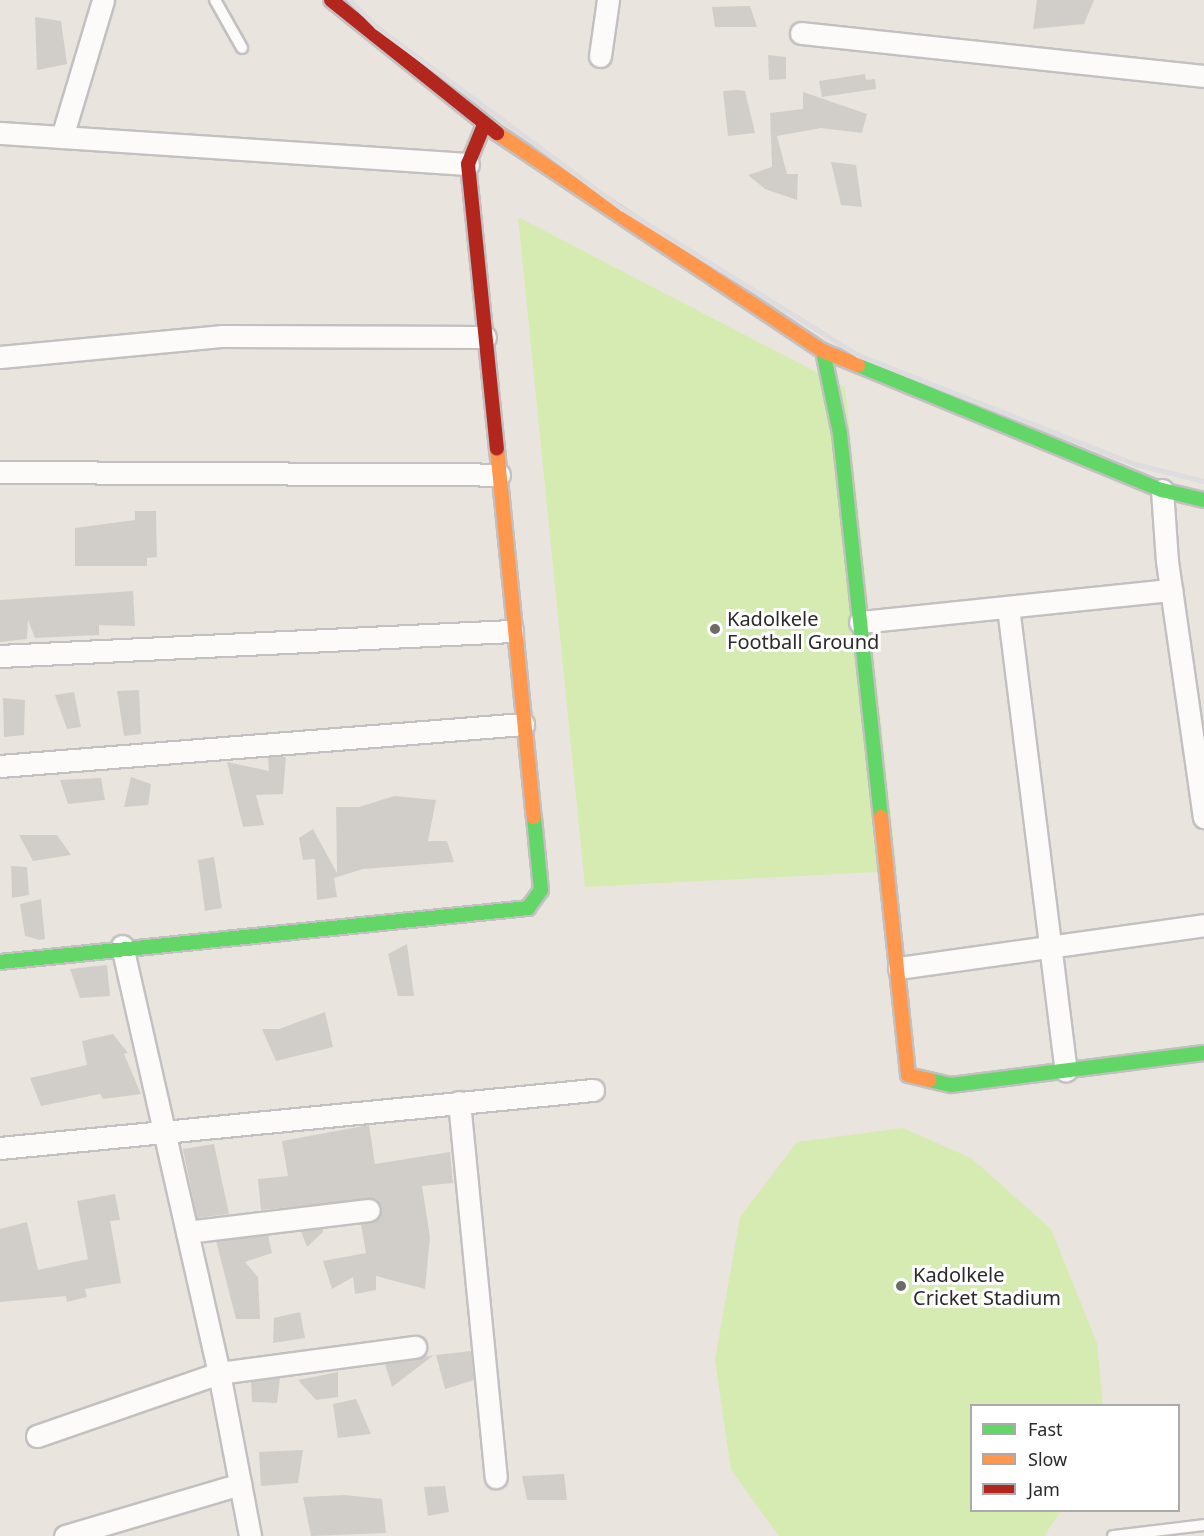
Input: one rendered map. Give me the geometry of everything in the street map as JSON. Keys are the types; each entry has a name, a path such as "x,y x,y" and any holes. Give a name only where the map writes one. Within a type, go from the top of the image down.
{"street":[{"path":"63,138 103,0"},
{"path":"330,0 484,125 824,351 1162,490 1204,500"},
{"path":"600,56 608,0"},
{"path":"801,33 1204,76"},
{"path":"0,962 122,945 528,908 541,890 512,631 468,164 484,125"},
{"path":"0,134 468,164"},
{"path":"0,357 223,336 485,337"},
{"path":"824,351 840,434 899,968 908,1075 951,1085 1204,1053"},
{"path":"0,472 499,476"},
{"path":"1162,490 1172,591 1197,718 1204,817"},
{"path":"860,622 1172,591"},
{"path":"1008,607 1048,946 1066,1070"},
{"path":"0,656 512,631"},
{"path":"0,766 523,724"},
{"path":"899,968 1204,925"},
{"path":"122,945 161,1133 187,1232 219,1373 249,1536"},
{"path":"0,1148 593,1090"},
{"path":"459,1102 496,1477"},
{"path":"187,1232 369,1210"},
{"path":"37,1436 219,1373 415,1347"},
{"path":"65,1536 240,1484"}],"lane":[{"path":"215,0 242,48"},
{"path":"1113,1536 1204,1525"}],"green space":[{"name":"Kadolkele Football Ground","path":"518,217 845,387 897,871 585,887"},
{"name":"Kadolkele Cricket Stadium","path":"903,1128 971,1158 1051,1229 1097,1343 1103,1404 970,1404 970,1512 1060,1512 1044,1536 779,1536 731,1470 715,1360 740,1217 797,1142"}],"building":[{"path":"1037,0 1094,0 1084,24 1033,29"},
{"path":"750,6 757,27 715,27 712,7"},
{"path":"35,17 61,21 67,64 37,70"},
{"path":"768,55 786,57 786,79 769,80"},
{"path":"865,74 866,80 875,79 876,89 822,97 819,81"},
{"path":"723,91 745,91 755,133 728,136"},
{"path":"803,92 867,114 862,133 821,128 777,136 787,174 798,174 797,200 765,189 748,175 772,167 770,113 803,109"},
{"path":"831,162 856,165 862,207 841,205"},
{"path":"135,511 156,511 157,557 147,558 147,566 75,566 75,528 135,520"},
{"path":"133,591 135,626 99,625 99,635 35,638 28,620 27,639 0,642 0,600"},
{"path":"139,690 141,734 124,736 117,691"},
{"path":"74,692 81,727 67,729 55,695"},
{"path":"3,698 25,700 24,735 4,737"},
{"path":"268,757 286,757 283,794 256,795 264,825 243,827 227,762 269,771"},
{"path":"131,777 151,784 148,805 124,807"},
{"path":"101,778 105,800 68,804 60,780"},
{"path":"394,796 436,800 428,841 447,841 454,862 363,869 334,878 337,897 317,900 315,859 303,860 299,838 313,829 337,873 336,807 359,807"},
{"path":"19,835 57,835 71,855 33,861"},
{"path":"214,857 222,908 205,911 198,860"},
{"path":"11,866 27,867 29,895 12,898"},
{"path":"41,899 45,939 40,940 25,936 20,904"},
{"path":"407,944 414,996 398,996 388,954"},
{"path":"107,965 110,996 80,998 70,969"},
{"path":"325,1012 333,1047 276,1061 262,1029 279,1029"},
{"path":"113,1034 128,1053 124,1054 141,1094 103,1099 100,1094 41,1106 30,1078 87,1065 82,1041"},
{"path":"369,1125 375,1164 450,1152 453,1183 422,1186 430,1237 425,1289 376,1276 376,1290 355,1294 353,1277 332,1289 323,1261 366,1253 361,1224 380,1216 375,1199 261,1210 258,1179 288,1176 282,1141"},
{"path":"214,1144 229,1214 197,1218 183,1149"},
{"path":"115,1194 120,1220 110,1221 121,1283 85,1289 87,1297 67,1302 66,1296 0,1302 0,1229 27,1222 38,1270 88,1259 77,1201"},
{"path":"323,1228 323,1232 307,1247 301,1231"},
{"path":"268,1235 272,1253 245,1262 258,1277 260,1319 236,1319 216,1241"},
{"path":"300,1312 305,1338 273,1343 274,1318"},
{"path":"471,1351 474,1380 445,1389 436,1355"},
{"path":"434,1355 392,1387 385,1364"},
{"path":"338,1372 338,1397 316,1400 298,1380"},
{"path":"280,1378 277,1403 252,1402 251,1382"},
{"path":"356,1399 371,1434 338,1438 333,1404"},
{"path":"303,1450 298,1483 261,1486 259,1452"},
{"path":"564,1474 567,1500 527,1500 522,1476"},
{"path":"445,1486 449,1512 428,1516 424,1487"},
{"path":"345,1495 382,1499 386,1533 311,1536 303,1497"}],"railway":[{"path":"350,0 377,27 622,208 858,355 1135,464 1204,481"}],"traffic: fast":[{"path":"823,351 840,434 881,817"},
{"path":"858,365 1162,490 1204,500"},
{"path":"0,962 528,908 541,890 534,817"},
{"path":"929,1080 951,1085 1204,1053"}],"traffic: slow":[{"path":"497,133 823,351 858,365"},
{"path":"497,449 534,817"},
{"path":"881,817 908,1075 929,1080"}],"traffic: jam":[{"path":"331,0 497,133"},
{"path":"484,125 468,164 497,449"}],"place":[{"name":"Kadolkele Football Ground","path":"715,629"},
{"name":"Kadolkele Cricket Stadium","path":"901,1286"}]}
